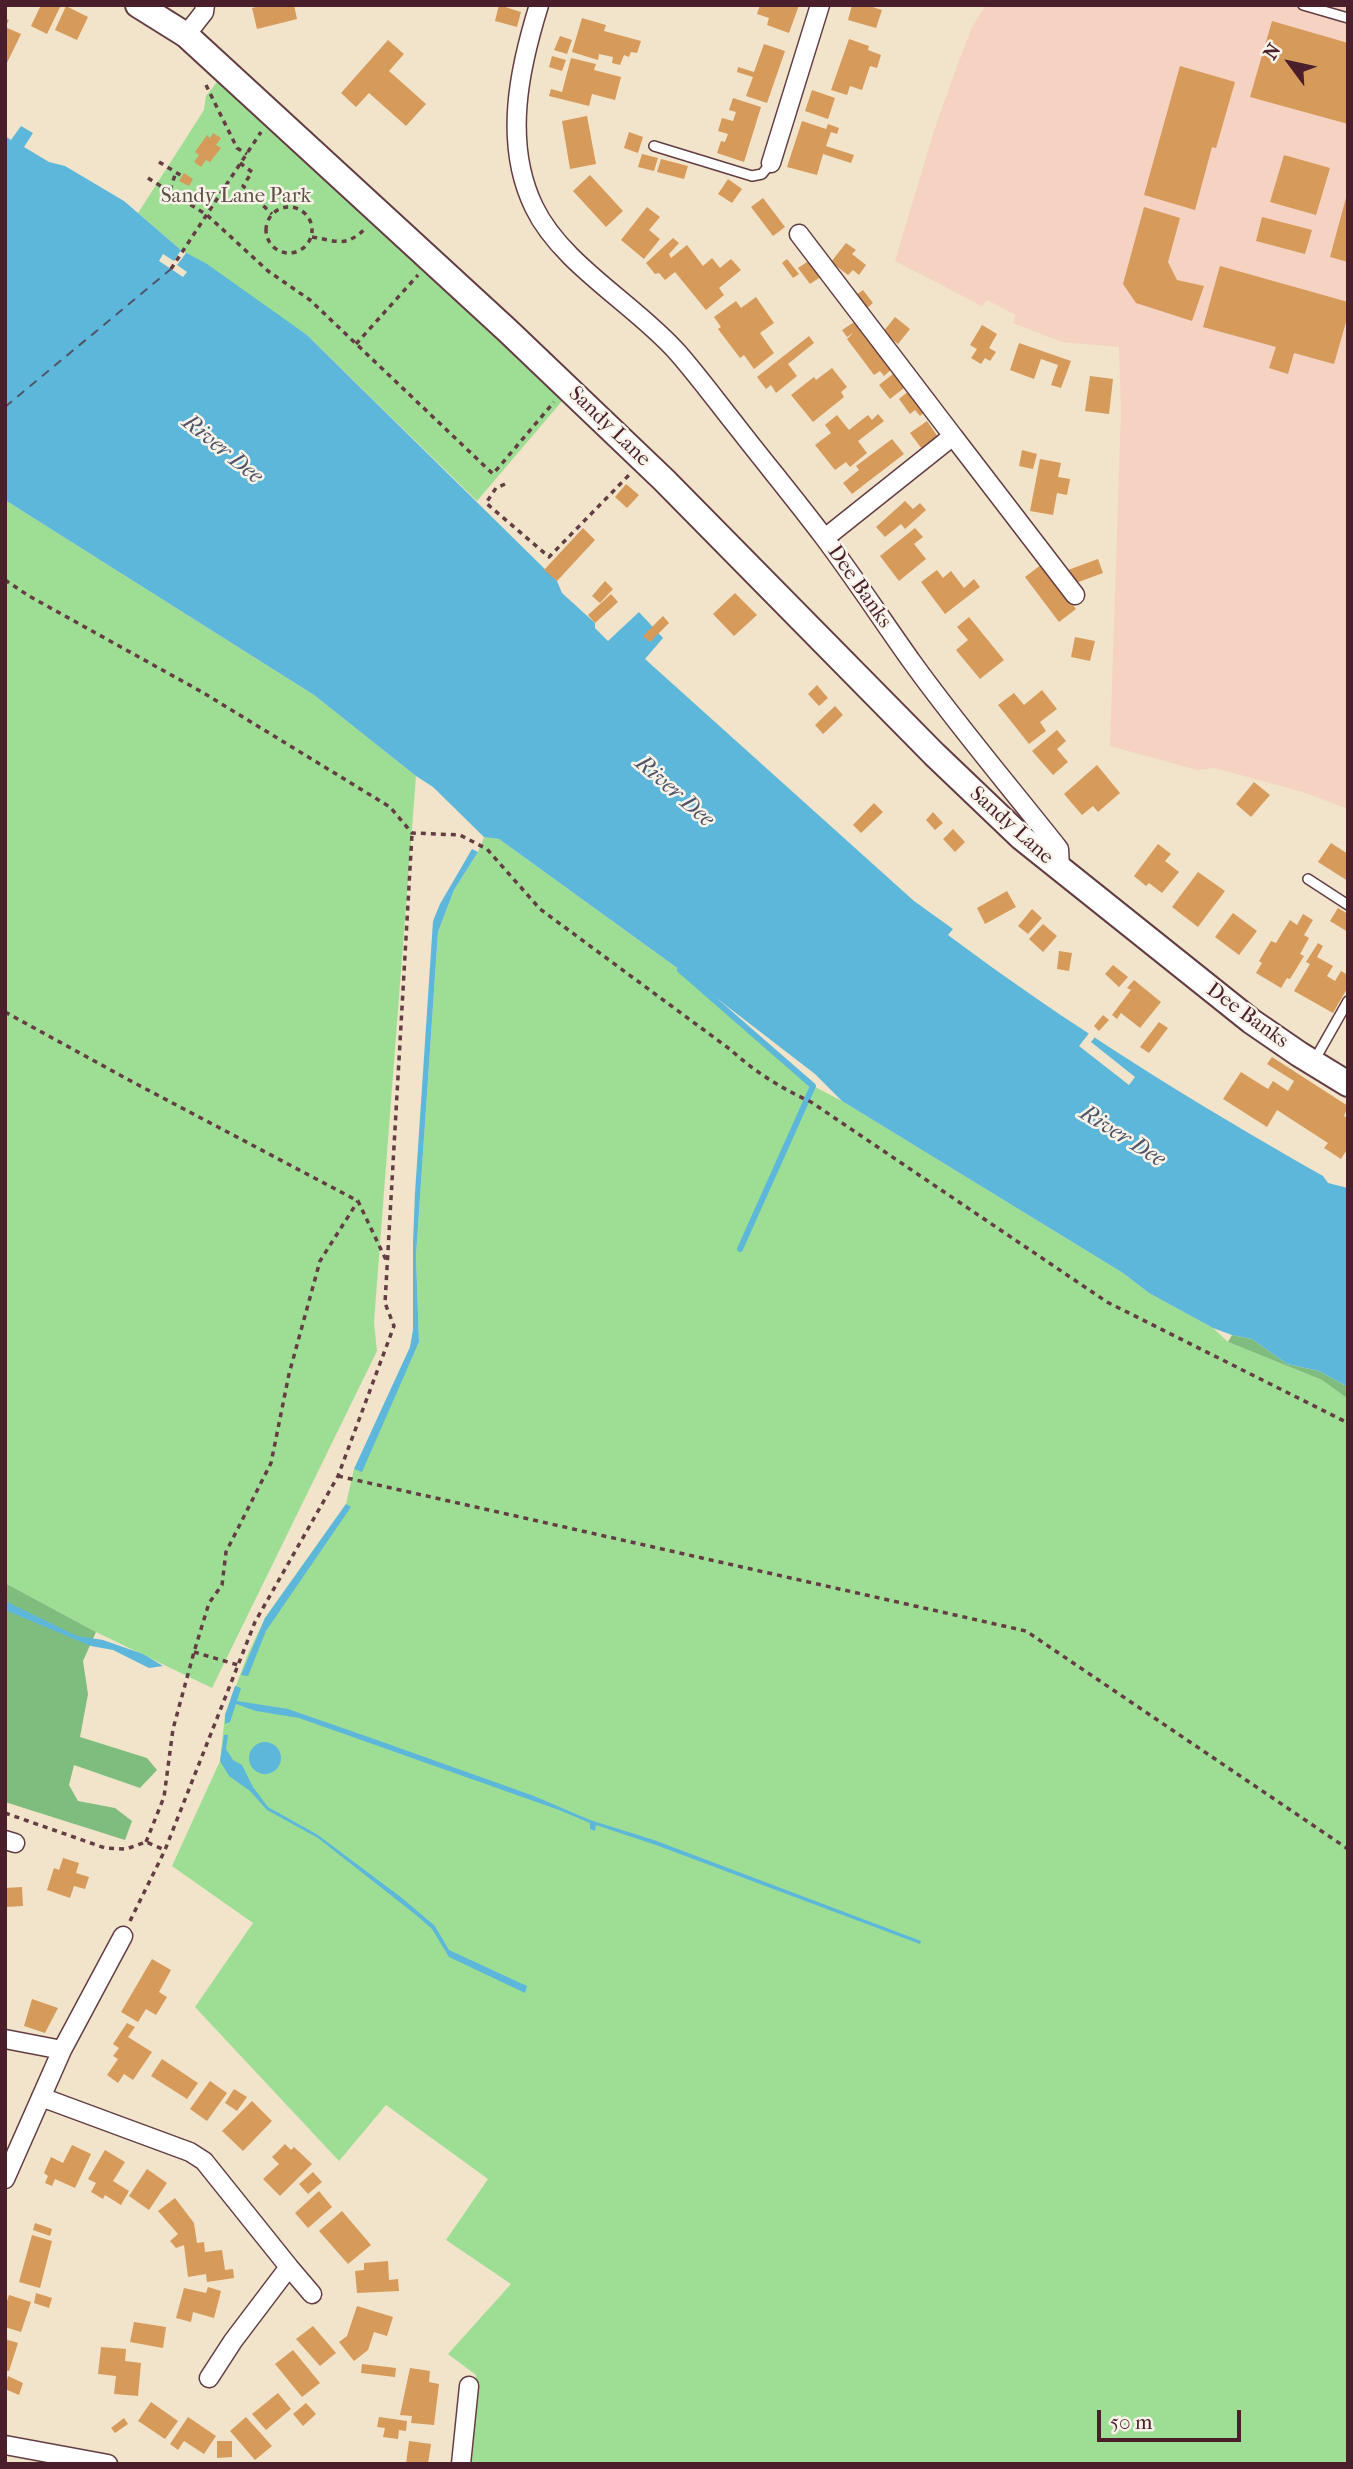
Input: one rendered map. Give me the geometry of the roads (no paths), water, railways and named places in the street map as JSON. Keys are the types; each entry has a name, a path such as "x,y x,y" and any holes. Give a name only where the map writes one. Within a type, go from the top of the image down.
{"main road":[{"name":"Sandy Lane","path":"138,5 186,35 567,387 644,460 934,754 1022,838 1060,869"},
{"name":"Dee Banks","path":"1060,869 1220,997 1313,1063 1348,1084"}],"street":[{"path":"186,35 205,12 205,5"},
{"name":"Dee Banks","path":"538,5 521,72 517,114 517,155 534,208 549,231 572,256 678,353 825,537 913,664 1059,849 1060,869"},
{"path":"771,163 820,5"},
{"path":"799,233 1075,595"},
{"path":"825,537 953,436"},
{"path":"5,2179 62,2050 123,1936"},
{"path":"5,2039 62,2050"},
{"path":"41,2097 190,2152 204,2161 312,2294"},
{"path":"209,2378 233,2341 289,2267"},
{"path":"461,2464 469,2386"},
{"path":"5,2445 108,2464"}],"lane":[{"path":"1303,5 1348,18"},
{"path":"654,146 752,176 762,174 771,163"},
{"path":"1308,879 1348,905"},
{"path":"1313,1063 1348,1001"}],"water":[{"name":"River Dee","path":"21,126 33,133 24,147 49,162 65,166 124,201 181,250 207,264 307,335 557,581 562,593 595,623 595,628 608,641 639,612 663,638 645,659 914,901 953,929 948,935 1132,1062 1323,1176 1328,1183 1348,1188 1348,1387 1319,1371 1287,1364 1252,1339 1213,1328 1149,1293 1123,1273 842,1101 815,1074 680,970 499,839 484,837 433,787 314,695 5,500 5,136 11,140"},
{"path":"472,849 478,852 454,890 438,932 416,1256 419,1342 362,1472 354,1469 410,1347 413,1330 415,1193 433,921"},
{"path":"346,1504 351,1507 266,1631 248,1676 241,1675 265,1618"},
{"path":"5,1601 77,1636 103,1640 143,1654 163,1666 149,1668 113,1650 91,1646 5,1610"},
{"path":"235,1686 241,1688 237,1701 288,1709 377,1740 534,1796 590,1820 654,1840 921,1941 920,1944 656,1845 596,1825 595,1831 590,1829 590,1823 559,1810 299,1718 256,1711 236,1704 230,1722 225,1724 225,1715"},
{"path":"224,1735 228,1735 226,1749 233,1760 242,1765 253,1787 268,1807 318,1835 402,1898 435,1926 449,1950 527,1986 525,1993 449,1957 432,1929 416,1915 318,1838 267,1810 250,1791 229,1776 220,1761"},
{"path":"265,1742 276,1747 281,1758 276,1769 265,1774 254,1769 249,1758 254,1747"}],"waterway":[{"path":"680,970 813,1086 740,1249"}],"park label":[{"name":"Sandy Lane Park","path":"236,197"}]}
